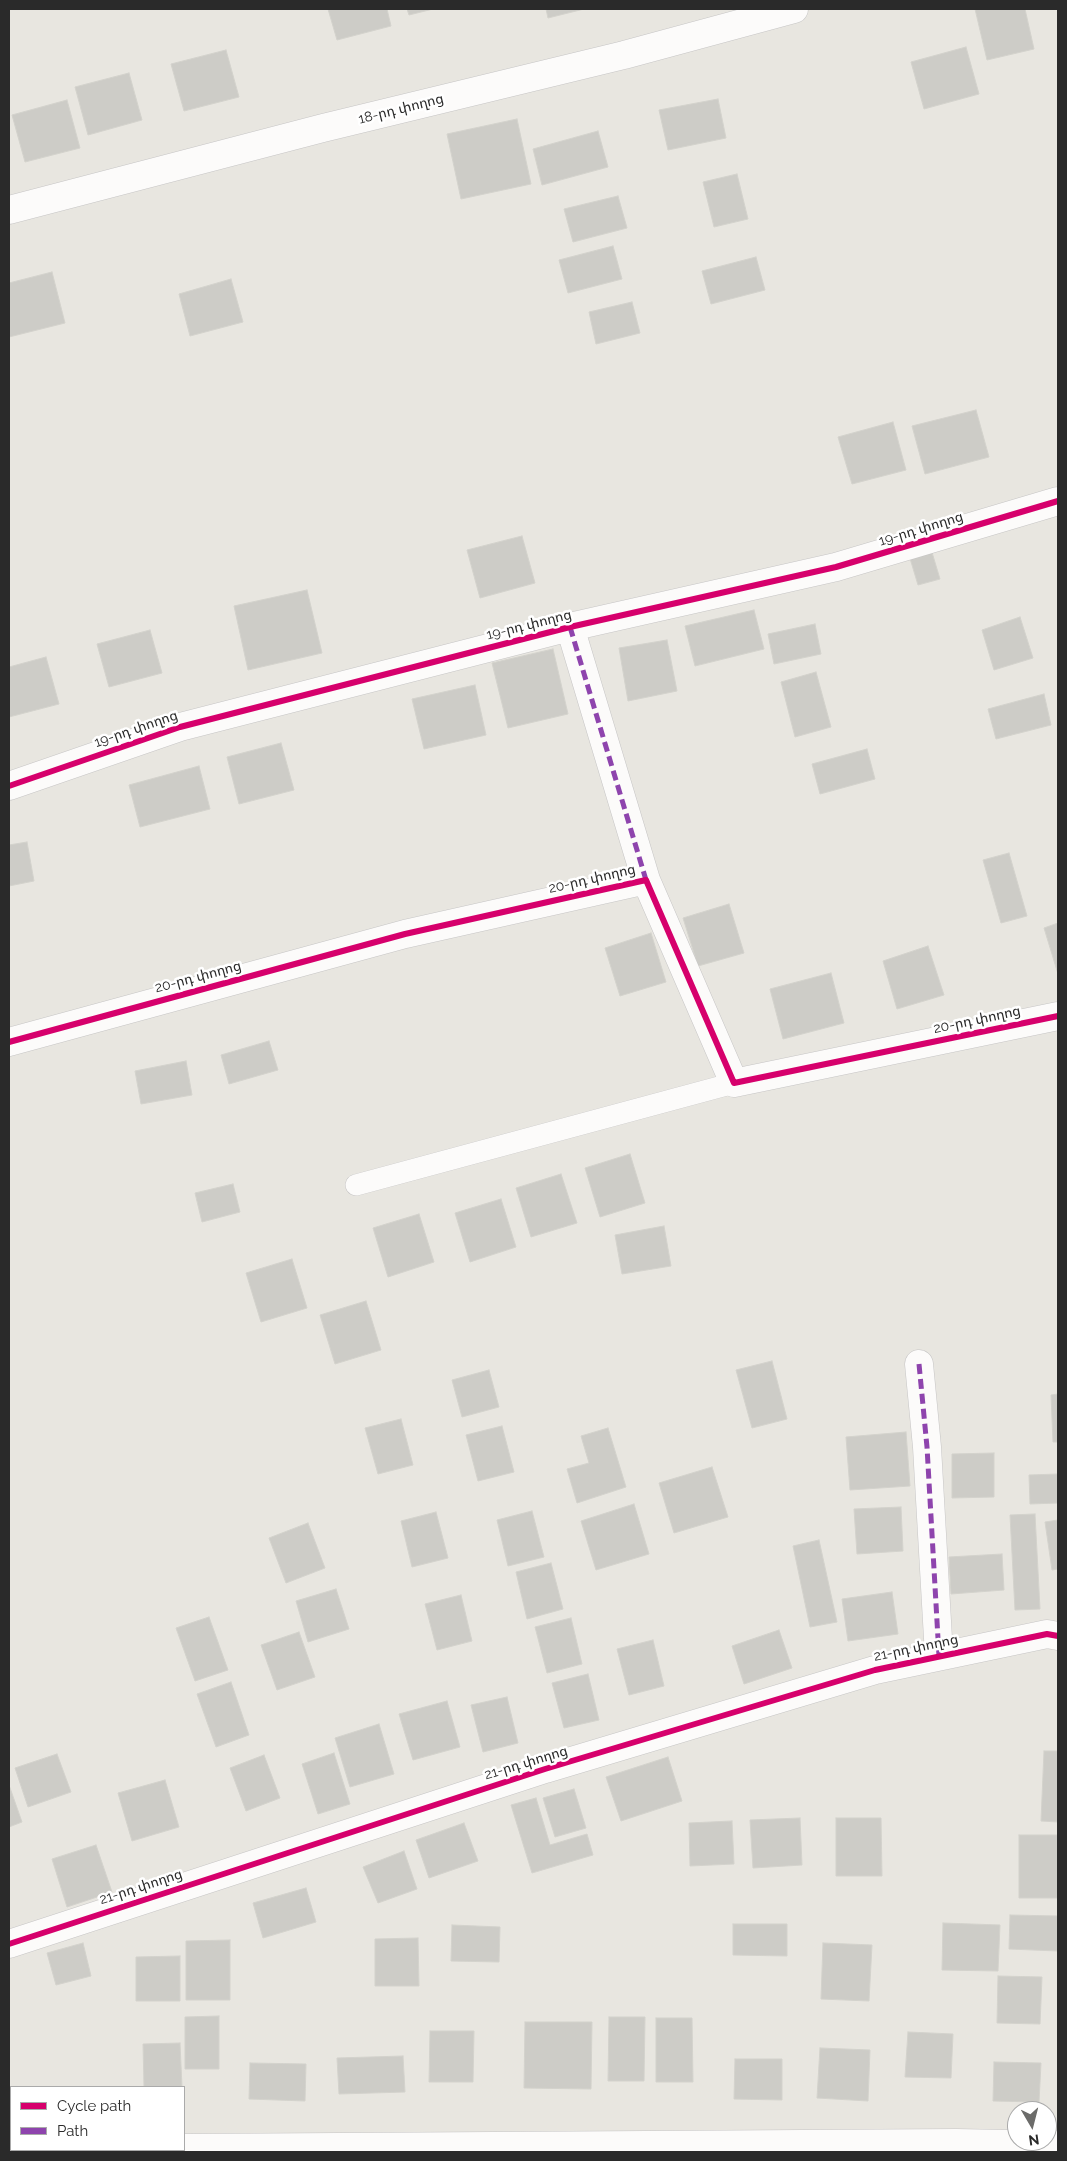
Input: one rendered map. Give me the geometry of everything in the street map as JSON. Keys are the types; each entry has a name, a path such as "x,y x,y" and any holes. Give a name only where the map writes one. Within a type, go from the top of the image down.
{"street":[{"name":"18-րդ փողոց","path":"9,210 322,128 624,55 794,9"},
{"name":"19-րդ փողոց","path":"9,786 180,727 570,627 836,568 1058,501"},
{"path":"570,627 646,880"},
{"name":"20-րդ փողոց","path":"9,1042 405,934 646,880 734,1083 1058,1016"},
{"path":"919,1364 927,1447 938,1656"},
{"name":"21-րդ փողոց","path":"9,1944 545,1769 875,1670 1047,1634 1058,1636"},
{"path":"185,2148 938,2143 1058,2145"}],"lane":[{"path":"356,1186 734,1083"}],"building":[{"path":"328,9 387,9 391,26 337,40"},
{"path":"407,9 433,9 409,15"},
{"path":"546,9 584,9 548,18"},
{"path":"975,9 1025,9 1034,49 987,60"},
{"path":"966,47 979,94 924,109 911,62"},
{"path":"226,50 239,97 184,111 171,64"},
{"path":"129,73 142,120 88,135 75,87"},
{"path":"718,99 726,138 668,150 659,110"},
{"path":"67,100 80,148 25,162 12,115"},
{"path":"517,119 531,184 461,199 447,134"},
{"path":"598,131 608,167 542,185 533,149"},
{"path":"737,174 748,219 714,227 703,182"},
{"path":"618,196 627,228 573,242 564,209"},
{"path":"613,246 622,279 568,293 559,260"},
{"path":"756,257 765,290 711,304 702,271"},
{"path":"52,272 65,323 9,337 9,283"},
{"path":"231,279 243,322 190,336 179,294"},
{"path":"632,302 640,333 596,344 589,312"},
{"path":"976,410 989,457 925,474 912,426"},
{"path":"893,422 906,470 852,484 838,437"},
{"path":"522,536 535,583 480,598 467,550"},
{"path":"931,549 940,579 918,585 909,555"},
{"path":"307,590 322,653 248,670 234,606"},
{"path":"754,610 764,649 695,666 685,626"},
{"path":"1020,617 1033,658 994,670 982,630"},
{"path":"815,624 821,654 774,664 768,634"},
{"path":"150,630 162,673 109,687 97,644"},
{"path":"667,640 677,691 628,701 619,648"},
{"path":"553,649 568,714 508,728 492,663"},
{"path":"46,657 59,704 9,717 9,667"},
{"path":"816,672 831,727 795,737 781,682"},
{"path":"475,685 486,735 424,749 412,699"},
{"path":"1044,694 1051,725 996,739 988,709"},
{"path":"281,743 294,790 239,804 227,757"},
{"path":"867,749 875,779 820,794 812,764"},
{"path":"199,766 210,809 140,827 129,785"},
{"path":"27,842 34,881 9,886 9,845"},
{"path":"1009,853 1027,916 1001,923 983,860"},
{"path":"729,904 744,953 698,966 683,918"},
{"path":"1058,923 1058,974 1044,928"},
{"path":"651,933 666,982 620,996 605,948"},
{"path":"928,946 944,995 897,1009 883,961"},
{"path":"831,973 844,1023 783,1039 770,989"},
{"path":"269,1041 278,1070 229,1084 221,1055"},
{"path":"186,1061 192,1095 141,1104 135,1071"},
{"path":"630,1154 645,1203 600,1217 585,1168"},
{"path":"561,1174 577,1223 531,1237 516,1188"},
{"path":"233,1184 240,1212 202,1222 195,1193"},
{"path":"501,1199 516,1247 470,1262 455,1213"},
{"path":"419,1214 434,1262 388,1277 373,1228"},
{"path":"664,1226 671,1266 622,1274 615,1235"},
{"path":"292,1259 307,1308 261,1322 246,1273"},
{"path":"366,1301 381,1350 335,1364 320,1315"},
{"path":"772,1361 787,1419 752,1428 736,1370"},
{"path":"489,1370 499,1407 462,1417 452,1380"},
{"path":"1058,1394 1058,1442 1053,1442 1051,1395"},
{"path":"401,1419 413,1465 378,1474 365,1428"},
{"path":"502,1426 514,1472 478,1481 466,1435"},
{"path":"608,1428 626,1487 577,1503 567,1469 589,1463 581,1436"},
{"path":"906,1432 910,1486 850,1490 846,1437"},
{"path":"994,1453 994,1497 952,1498 952,1454"},
{"path":"712,1467 728,1517 674,1533 659,1483"},
{"path":"1058,1474 1058,1503 1030,1504 1029,1475"},
{"path":"634,1504 649,1554 596,1570 581,1521"},
{"path":"901,1507 903,1551 857,1554 854,1509"},
{"path":"532,1511 544,1557 508,1566 497,1520"},
{"path":"436,1512 448,1558 412,1567 401,1521"},
{"path":"1035,1514 1040,1609 1015,1610 1010,1515"},
{"path":"1058,1520 1058,1569 1052,1570 1045,1522"},
{"path":"308,1523 325,1568 286,1583 269,1538"},
{"path":"819,1540 837,1622 810,1627 793,1546"},
{"path":"1002,1554 1004,1590 951,1594 949,1557"},
{"path":"551,1563 563,1609 527,1619 516,1572"},
{"path":"336,1589 349,1629 308,1642 296,1601"},
{"path":"892,1592 898,1634 848,1641 842,1599"},
{"path":"461,1595 472,1641 437,1650 425,1604"},
{"path":"209,1617 228,1670 195,1681 176,1628"},
{"path":"571,1618 582,1664 547,1673 535,1627"},
{"path":"779,1630 792,1668 744,1684 732,1646"},
{"path":"299,1632 315,1677 277,1690 261,1645"},
{"path":"653,1640 664,1686 629,1695 617,1649"},
{"path":"588,1674 599,1720 564,1728 552,1683"},
{"path":"231,1682 249,1735 216,1747 197,1694"},
{"path":"507,1697 518,1743 483,1752 471,1705"},
{"path":"447,1701 460,1747 413,1760 399,1714"},
{"path":"379,1724 394,1774 350,1787 335,1738"},
{"path":"1044,1751 1058,1751 1058,1822 1041,1821"},
{"path":"334,1753 350,1804 318,1814 302,1764"},
{"path":"57,1754 71,1792 28,1807 15,1768"},
{"path":"264,1755 280,1798 246,1811 230,1768"},
{"path":"668,1757 682,1801 621,1821 606,1777"},
{"path":"165,1780 179,1827 132,1841 118,1793"},
{"path":"9,1785 22,1822 9,1827"},
{"path":"574,1789 586,1828 555,1837 543,1798"},
{"path":"536,1798 550,1845 587,1834 593,1855 532,1873 511,1805"},
{"path":"800,1818 802,1865 753,1868 750,1820"},
{"path":"836,1818 881,1818 882,1876 836,1876"},
{"path":"732,1821 734,1864 690,1866 689,1823"},
{"path":"464,1823 478,1861 429,1878 416,1840"},
{"path":"1019,1835 1058,1835 1058,1898 1019,1898"},
{"path":"96,1845 112,1892 67,1907 52,1859"},
{"path":"404,1851 417,1889 378,1903 363,1867"},
{"path":"306,1888 316,1922 263,1938 253,1903"},
{"path":"1010,1915 1058,1916 1058,1951 1009,1949"},
{"path":"943,1923 1000,1925 998,1971 942,1970"},
{"path":"733,1924 787,1924 787,1956 733,1955"},
{"path":"452,1925 500,1927 499,1962 451,1961"},
{"path":"418,1938 419,1986 375,1986 375,1939"},
{"path":"230,1940 230,2000 186,2000 186,1941"},
{"path":"83,1943 91,1976 56,1985 47,1953"},
{"path":"823,1943 872,1945 869,2001 821,1999"},
{"path":"180,1956 180,2001 136,2001 136,1957"},
{"path":"998,1976 1042,1977 1040,2024 997,2023"},
{"path":"219,2016 219,2069 185,2069 185,2017"},
{"path":"609,2017 645,2017 644,2081 608,2081"},
{"path":"656,2018 692,2018 693,2082 656,2082"},
{"path":"525,2022 592,2022 591,2089 524,2088"},
{"path":"430,2031 474,2031 473,2082 429,2082"},
{"path":"908,2032 953,2034 951,2078 905,2077"},
{"path":"180,2043 182,2086 144,2086 143,2044"},
{"path":"820,2048 870,2050 868,2101 817,2098"},
{"path":"403,2056 405,2092 339,2094 337,2058"},
{"path":"735,2059 782,2059 782,2100 734,2099"},
{"path":"994,2062 1041,2063 1039,2101 993,2101"},
{"path":"250,2063 306,2064 305,2101 249,2099"}],"marked path":[{"path":"570,627 646,880"},
{"path":"919,1364 927,1447 939,1656"}],"cycle path":[{"path":"9,786 180,727 570,627 836,567 1058,501"},
{"path":"9,1042 405,934 646,880 734,1083 1058,1016"},
{"path":"9,1944 545,1769 875,1670 1047,1634 1058,1636"}]}
